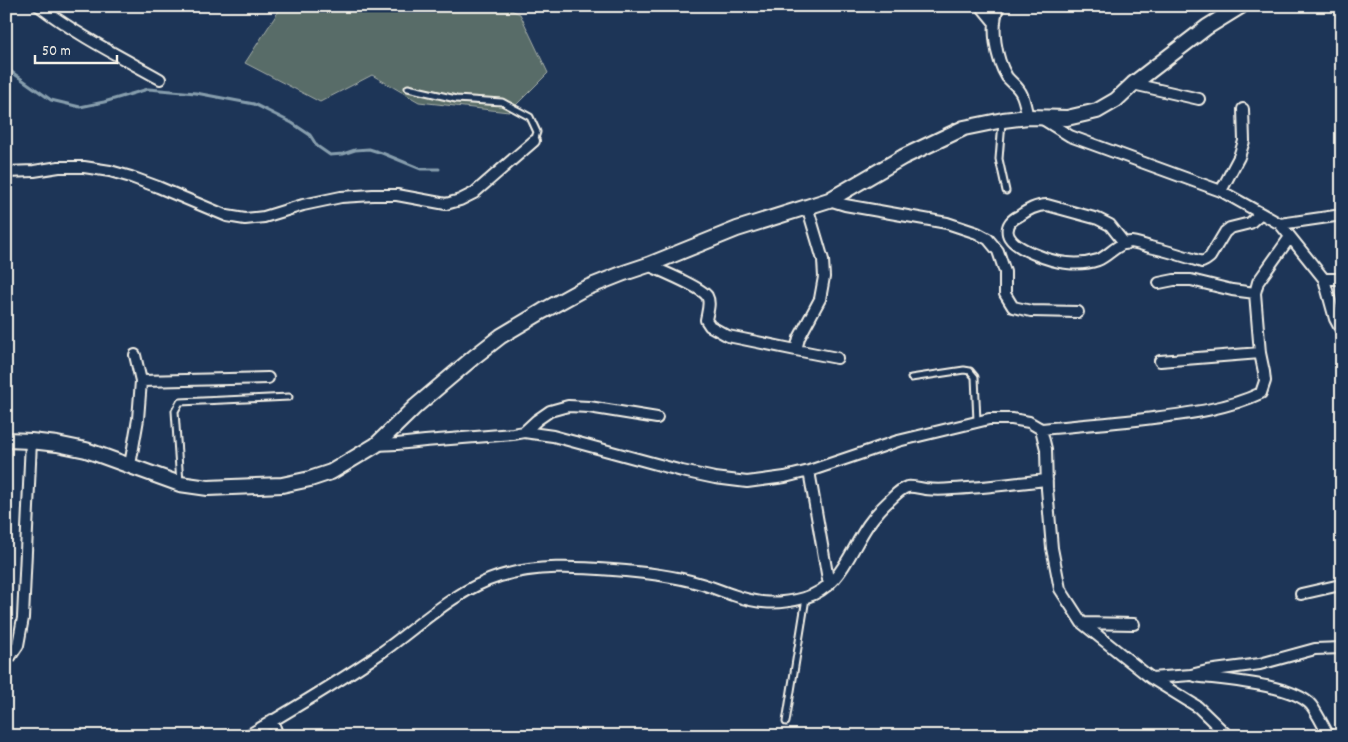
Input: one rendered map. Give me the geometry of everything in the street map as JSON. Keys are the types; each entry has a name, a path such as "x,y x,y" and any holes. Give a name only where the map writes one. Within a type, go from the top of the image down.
{"street":[{"path":"39,6 79,34 160,79"},
{"path":"981,6 994,23"},
{"path":"999,6 994,23 1000,61 1008,79 1021,91 1034,117 1070,136 1221,192 1280,224 1324,279 1335,319 1342,332"},
{"path":"6,440 56,444 86,450 180,484 208,488 282,486 331,472 376,444 416,406 501,336 581,290 624,273 648,266 737,229 828,200 903,157 964,128 1003,120 1034,117 1067,118 1097,111 1116,100 1133,84 1207,27 1242,6"},
{"path":"1133,84 1199,99"},
{"path":"1221,192 1239,157 1244,141 1243,109"},
{"path":"6,172 34,171 59,167 110,171 158,187 227,216 245,219 264,217 302,205 349,196 397,195 446,204 474,193 534,141"},
{"path":"828,200 947,224 978,233 998,251 1004,272 1005,294 1013,307 1031,310 1078,312"},
{"path":"1125,244 1110,225 1098,218 1047,205 1039,205 1013,219 1007,228 1011,240 1022,248 1045,258 1068,263 1099,260 1118,247 1130,242 1202,262 1210,257 1225,232 1230,228 1250,223 1260,214"},
{"path":"796,350 799,338 820,299 824,277 823,260 807,206"},
{"path":"1280,224 1342,215"},
{"path":"376,444 397,444 524,432 553,436 682,471 747,482 786,477 898,441 989,419 1012,419 1030,422 1041,429 1178,415 1218,408 1261,393 1265,381 1260,353 1255,293 1258,282 1290,237"},
{"path":"648,266 668,274 707,296 706,320 710,326 728,336 837,358"},
{"path":"1324,279 1342,279"},
{"path":"1159,283 1174,280 1191,280 1232,290 1255,293"},
{"path":"1160,362 1260,353"},
{"path":"130,465 138,419 141,381 135,355"},
{"path":"141,381 268,378"},
{"path":"524,432 550,411 568,406 589,407 657,418"},
{"path":"1041,429 1046,449 1052,548 1060,589 1082,623 1151,678 1198,707 1228,736"},
{"path":"6,658 10,657 18,645 23,618 31,441"},
{"path":"809,471 829,584"},
{"path":"247,736 357,669 403,637 425,618 453,599 486,581 525,571 545,569 609,569 654,574 700,583 733,596 775,603 806,597 820,592 840,572 867,525 900,491 907,487 937,490 1047,480"},
{"path":"1301,594 1342,586"},
{"path":"1082,623 1134,624"},
{"path":"1151,678 1191,675 1207,670 1260,664 1315,649 1342,648"},
{"path":"1191,675 1282,690 1300,696 1311,705 1329,736"},
{"path":"272,720 278,736"}],"lane":[{"path":"408,88 456,99 502,102 530,117 537,132 534,141"},
{"path":"1003,120 999,159 1006,191"},
{"path":"911,378 964,370 970,371 975,377 977,422"},
{"path":"180,484 175,411 180,402 288,398"},
{"path":"786,722 806,597"}],"green space":[{"path":"282,6 502,6 520,14 548,73 509,112 419,102 372,75 320,102 245,63"}],"waterway":[{"path":"6,68 51,100 80,107 148,89 196,93 254,104 292,123 310,135 317,146 330,155 369,149 421,169 439,169"}]}
